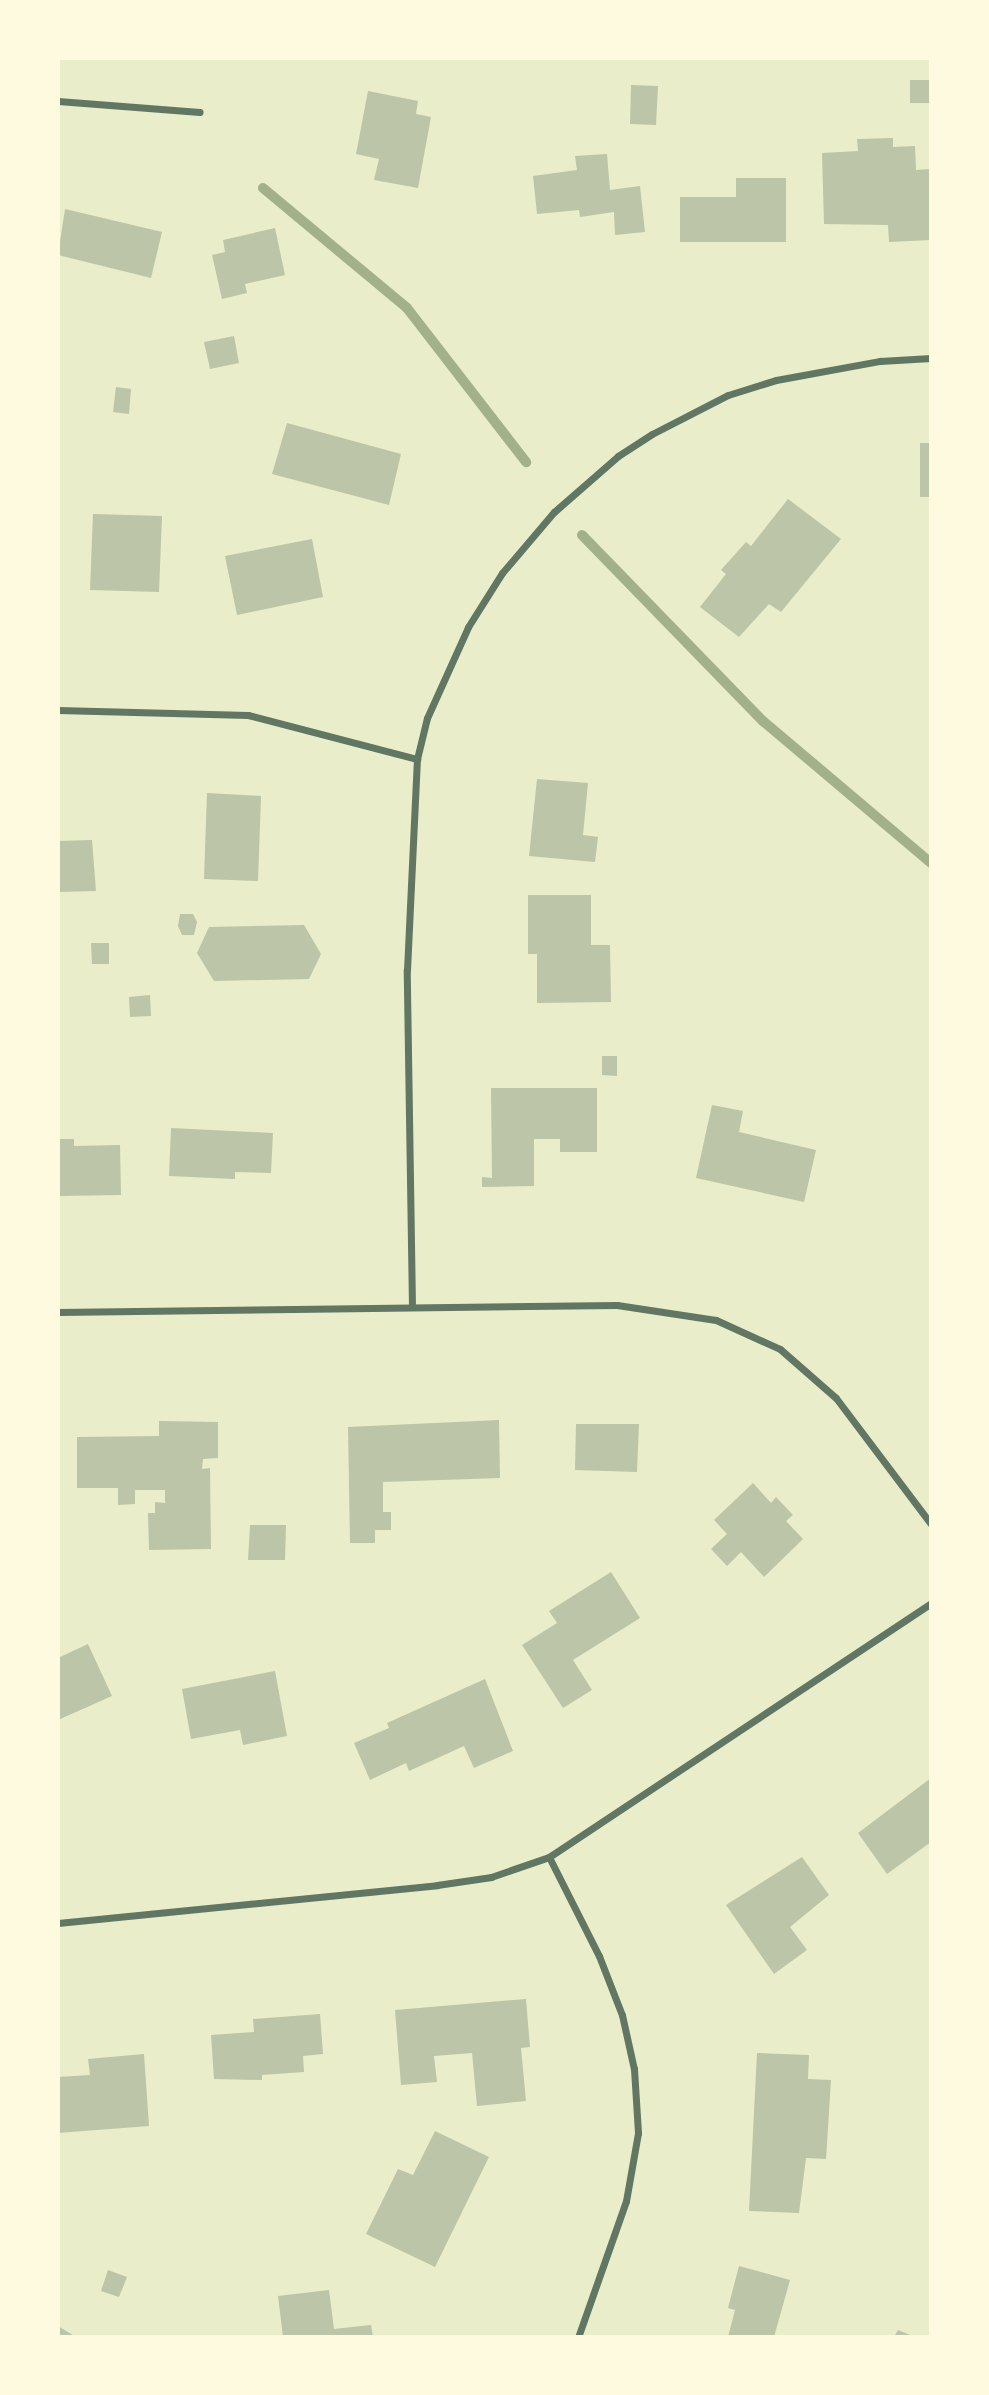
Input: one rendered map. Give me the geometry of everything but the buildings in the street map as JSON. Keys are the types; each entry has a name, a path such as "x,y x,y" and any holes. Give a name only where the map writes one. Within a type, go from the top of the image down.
{"street":[{"path":"58,101 200,112"},
{"path":"412,1307 407,970 416,759 448,666 484,600 554,512 618,456 687,414 729,395 826,369 931,358"},
{"path":"58,710 247,715 416,759"},
{"path":"58,1312 617,1305 685,1313 754,1335 780,1349 836,1398 931,1524"},
{"path":"58,1923 437,1885 491,1877 549,1857 931,1603"},
{"path":"549,1857 599,1956 622,2015 634,2069 637,2120 626,2201 578,2337"}],"waterway":[{"path":"263,188 407,308 526,462"},
{"path":"582,535 763,721 931,863"}]}
